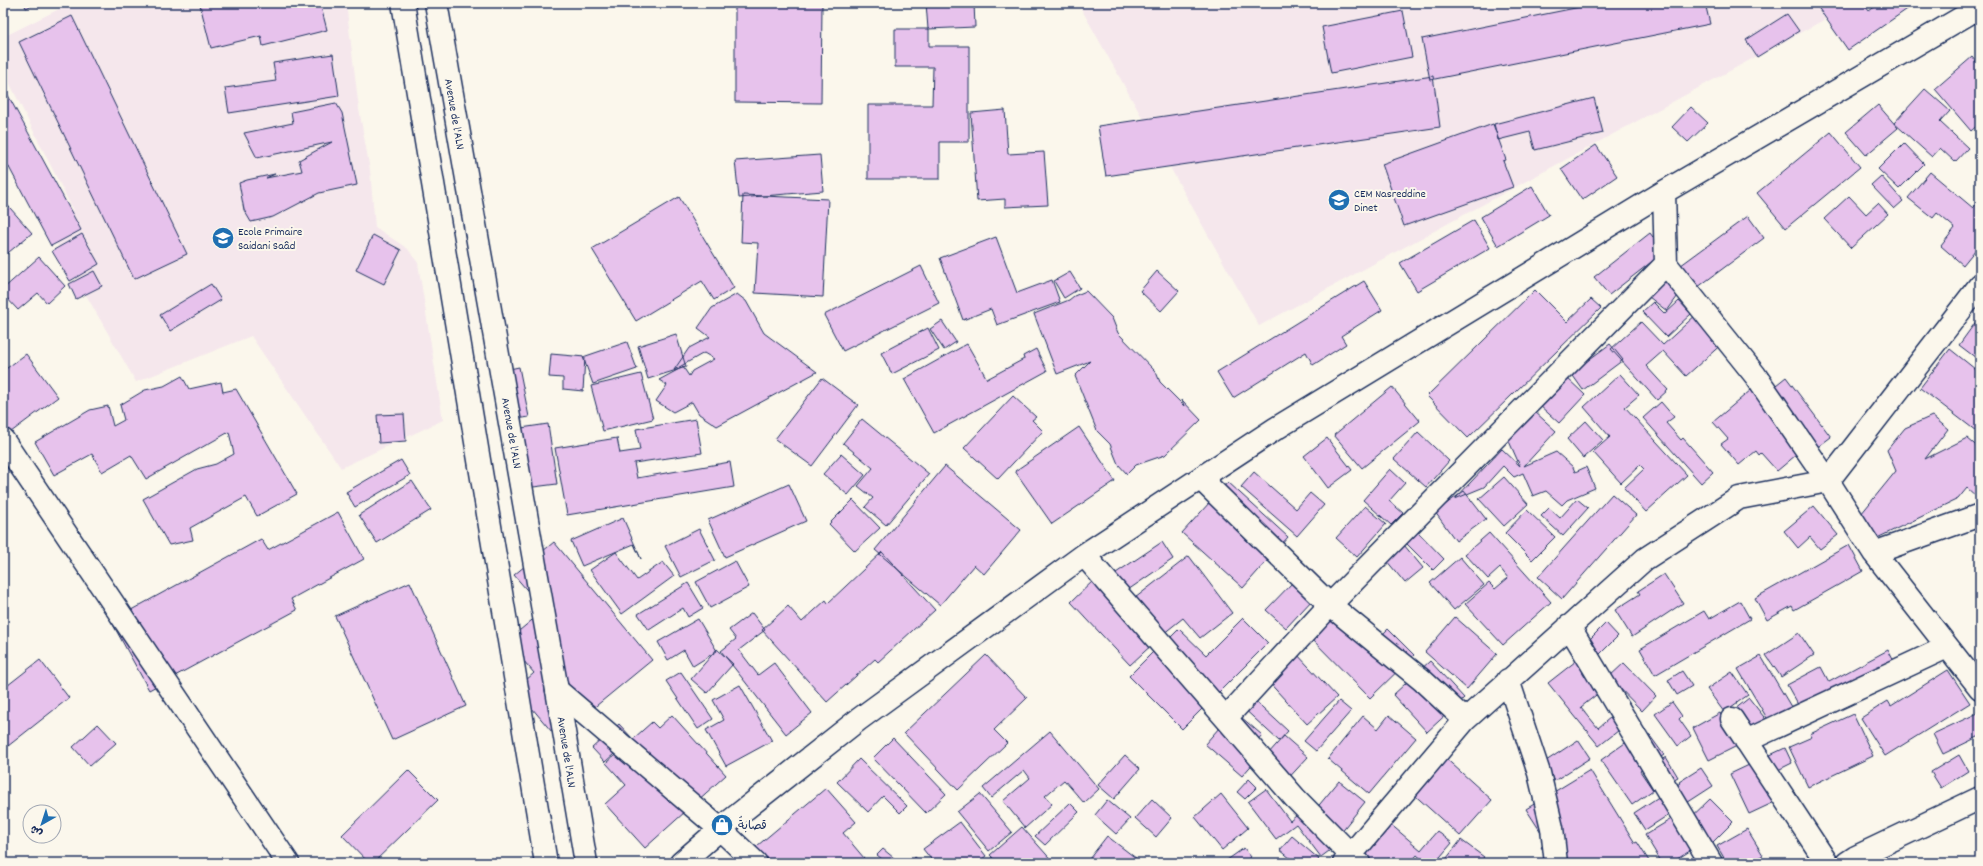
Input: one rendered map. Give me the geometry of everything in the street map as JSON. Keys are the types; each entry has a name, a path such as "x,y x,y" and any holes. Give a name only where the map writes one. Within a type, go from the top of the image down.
{"street":[{"path":"403,3 546,863"},
{"name":"Avenue de l'ALN","path":"436,3 586,863"},
{"path":"681,863 720,829 858,720 1084,555 1275,429 1664,192 1980,7"},
{"path":"1664,192 1666,264 1755,376 1828,481 1874,553 1980,688"},
{"path":"1226,718 1330,605 1666,264"},
{"path":"1084,555 1295,798 1351,860 1465,720 1645,559 1739,498 1828,481 1980,285"},
{"path":"3,440 288,863"},
{"path":"1201,479 1330,605 1422,680 1465,720"},
{"path":"1874,553 1980,515"},
{"path":"1569,626 1711,863"},
{"path":"1746,741 1947,647"},
{"path":"1508,680 1539,773 1552,828 1556,863"},
{"path":"557,690 720,829 756,863"},
{"path":"1732,719 1827,863"},
{"path":"1847,863 1856,857 1980,798"}],"shaded area":[{"name":"Ecole Primaire Saidani Saâd","path":"74,3 346,3 359,109 370,170 375,227 408,249 418,263 443,420 341,468 251,336 136,382 47,227 73,210 3,70 3,37 69,4"},
{"name":"CEM Nasreddine Dinet","path":"1078,3 1855,3 1259,326"}],"building":[{"path":"24,3 37,3 26,8"},
{"path":"207,3 320,3 327,30 263,46 261,36 211,48 200,5"},
{"path":"735,3 822,3 821,103 735,102"},
{"path":"926,3 974,3 975,27 928,29"},
{"path":"1600,3 1705,3 1710,24 1430,80 1422,39"},
{"path":"1815,3 1863,3 1869,11 1880,3 1916,3 1848,50"},
{"path":"1403,11 1412,57 1331,73 1322,27"},
{"path":"1787,14 1799,31 1757,57 1746,40"},
{"path":"72,16 187,254 134,279 19,42"},
{"path":"895,29 929,29 929,46 969,46 969,142 940,142 940,179 868,179 868,105 932,105 933,67 895,67"},
{"path":"333,54 339,96 229,113 225,88 276,81 273,63"},
{"path":"1972,57 1980,67 1980,123 1971,131 1935,89"},
{"path":"1433,76 1440,127 1106,176 1098,126"},
{"path":"3,86 81,230 51,246 3,156"},
{"path":"1925,89 1950,111 1940,122 1968,148 1955,162 1940,148 1932,157 1894,123"},
{"path":"1594,98 1603,133 1535,150 1530,132 1498,140 1494,124"},
{"path":"336,103 342,113 357,185 319,193 273,217 251,222 244,210 239,183 275,174 266,178 302,171 299,160 332,142 257,158 244,133 293,123 291,112"},
{"path":"1878,105 1898,128 1866,155 1846,132"},
{"path":"1691,107 1708,123 1688,142 1672,127"},
{"path":"1005,110 1008,154 1044,152 1048,205 1005,207 1005,199 977,201 971,113"},
{"path":"1493,124 1506,160 1503,161 1513,187 1404,226 1382,164"},
{"path":"1831,132 1860,167 1786,228 1757,193"},
{"path":"1904,143 1924,164 1899,189 1878,169"},
{"path":"1596,145 1617,176 1582,200 1561,169"},
{"path":"820,155 823,191 739,198 735,161"},
{"path":"1930,172 1973,208 1980,200 1980,244 1963,265 1941,246 1955,228 1937,213 1933,218 1908,198"},
{"path":"1881,176 1903,201 1894,209 1871,185"},
{"path":"1532,186 1549,215 1498,246 1481,217"},
{"path":"743,195 828,199 823,297 755,293 758,243 741,242"},
{"path":"1849,196 1866,214 1878,203 1888,214 1851,248 1824,219"},
{"path":"679,197 734,288 714,300 702,281 636,321 592,249"},
{"path":"3,200 32,233 3,257"},
{"path":"1748,216 1764,238 1690,293 1673,271"},
{"path":"1474,220 1490,248 1417,291 1400,263"},
{"path":"1650,233 1664,252 1609,295 1594,277"},
{"path":"82,234 99,264 70,281 52,251"},
{"path":"373,235 401,250 384,284 356,270"},
{"path":"996,237 1017,293 1052,280 1060,302 997,325 991,309 963,320 940,258"},
{"path":"39,257 65,286 47,303 38,293 18,310 3,294 3,289"},
{"path":"921,266 939,303 843,351 824,315"},
{"path":"94,271 102,286 76,299 69,284"},
{"path":"1157,271 1179,291 1161,311 1140,291"},
{"path":"1070,272 1080,288 1064,298 1054,281"},
{"path":"1662,279 1680,293 1667,311 1649,297"},
{"path":"1364,281 1382,310 1341,336 1346,344 1313,365 1306,352 1233,398 1217,372"},
{"path":"211,284 221,300 170,331 160,315"},
{"path":"1535,290 1567,322 1591,299 1601,308 1468,438 1427,396"},
{"path":"1086,291 1112,318 1118,333 1156,372 1160,382 1184,406 1182,400 1201,420 1165,455 1136,465 1127,474 1118,464 1110,444 1097,431 1075,376 1090,361 1057,374 1034,314 1069,300"},
{"path":"737,294 746,301 764,333 817,372 717,426 699,414 692,402 673,412 656,401 667,385 659,380 683,367 689,376 692,371 714,359 704,353 674,370 689,348 710,337 698,328 712,308"},
{"path":"1679,301 1691,314 1666,337 1642,312 1653,302 1665,314"},
{"path":"1698,313 1724,342 1686,376 1663,351 1646,366 1668,390 1657,400 1611,349 1641,322 1663,345"},
{"path":"1980,316 1980,361 1959,345"},
{"path":"942,321 956,342 944,350 930,329"},
{"path":"928,328 939,350 892,374 881,353"},
{"path":"676,334 686,367 648,379 638,346"},
{"path":"627,342 637,369 593,384 583,357"},
{"path":"967,344 987,379 1024,359 1023,356 1036,349 1047,371 934,433 904,379"},
{"path":"1610,344 1623,360 1583,390 1571,373"},
{"path":"1950,349 1980,373 1980,434 1920,388"},
{"path":"26,354 58,397 3,438 3,371"},
{"path":"551,354 585,357 583,391 563,389 563,378 549,377"},
{"path":"519,367 529,417 501,422 491,373"},
{"path":"641,374 653,419 603,431 591,386"},
{"path":"1620,374 1639,395 1625,407 1687,475 1646,512 1624,488 1644,469 1640,465 1621,483 1593,452 1610,437 1584,407"},
{"path":"182,376 189,389 221,382 223,392 236,389 297,494 257,516 246,497 190,528 193,540 169,545 143,499 197,469 216,464 234,454 229,432 146,479 131,455 102,472 92,454 54,475 35,442 90,410 108,406 113,426 124,420 120,405 145,390 164,386"},
{"path":"1565,376 1585,395 1559,423 1539,405"},
{"path":"1786,377 1831,437 1815,449 1771,389"},
{"path":"822,378 858,405 812,466 775,439"},
{"path":"1392,387 1420,421 1362,468 1334,435"},
{"path":"1751,390 1802,450 1777,471 1761,453 1759,455 1756,451 1739,465 1721,444 1728,439 1713,422"},
{"path":"1013,396 1036,417 1032,420 1043,431 998,479 964,448"},
{"path":"1661,402 1674,417 1666,423 1681,440 1683,438 1713,472 1701,483 1643,418"},
{"path":"1534,411 1556,431 1524,466 1556,452 1573,467 1575,472 1586,467 1595,488 1567,500 1562,505 1546,491 1533,496 1523,473 1514,477 1503,466 1484,487 1455,499 1502,449 1520,466 1508,439"},
{"path":"404,414 406,441 379,443 377,415"},
{"path":"1932,416 1948,429 1925,459 1967,438 1980,449 1980,496 1977,497 1967,488 1958,499 1873,540 1861,514 1896,471 1887,450 1905,428"},
{"path":"696,419 702,453 634,463 637,478 730,462 734,487 567,515 555,448 617,438 620,453 640,450 636,429"},
{"path":"862,419 929,474 886,525 865,507 873,498 858,486 873,468 843,443"},
{"path":"1586,421 1603,440 1583,458 1567,439"},
{"path":"548,424 557,484 510,490 501,431"},
{"path":"1079,427 1115,481 1052,524 1015,471"},
{"path":"1418,432 1449,461 1426,487 1394,459"},
{"path":"1327,438 1352,470 1328,488 1304,456"},
{"path":"841,454 865,475 848,495 823,474"},
{"path":"401,460 410,475 355,507 346,492"},
{"path":"945,466 1021,530 984,574 974,565 940,605 875,550"},
{"path":"1390,469 1405,483 1389,501 1403,513 1391,525 1363,500"},
{"path":"1254,472 1296,509 1310,493 1324,505 1297,536 1241,487"},
{"path":"1504,477 1528,504 1504,526 1479,499"},
{"path":"412,481 431,510 377,543 359,515"},
{"path":"1228,482 1288,537 1243,588 1182,533"},
{"path":"789,484 806,521 725,557 708,520"},
{"path":"1464,491 1486,519 1456,541 1435,512"},
{"path":"1612,494 1636,515 1562,599 1538,577"},
{"path":"1577,499 1588,508 1563,536 1541,516 1549,508 1560,518"},
{"path":"853,500 880,528 855,551 829,524"},
{"path":"1365,506 1386,524 1357,557 1336,538"},
{"path":"1814,506 1838,535 1820,549 1810,537 1798,548 1784,531"},
{"path":"1527,510 1555,537 1532,560 1505,533"},
{"path":"338,512 364,559 291,599 297,610 149,690 111,621 261,539 268,550"},
{"path":"623,518 641,559 634,544 582,566 571,541"},
{"path":"699,529 715,560 681,577 665,546"},
{"path":"1417,531 1444,559 1433,570 1405,542"},
{"path":"1489,533 1551,602 1503,645 1465,604 1489,583 1495,589 1508,578 1500,568 1488,579 1465,554"},
{"path":"554,542 652,660 557,738 516,689 534,673 507,641 544,610 514,575"},
{"path":"1162,542 1173,559 1125,592 1113,575"},
{"path":"1404,545 1423,568 1405,583 1386,560"},
{"path":"1849,545 1863,571 1794,610 1792,606 1767,620 1755,598"},
{"path":"616,552 637,580 663,562 674,576 622,614 590,570"},
{"path":"882,552 935,610 878,662 875,659 827,702 762,630 788,606 802,622 826,600 828,603"},
{"path":"1189,556 1232,613 1200,638 1183,618 1163,634 1135,598"},
{"path":"1460,557 1484,585 1454,610 1430,583"},
{"path":"735,561 749,587 710,608 696,582"},
{"path":"1664,574 1683,603 1632,637 1615,610 1640,594 1638,591"},
{"path":"1096,578 1156,641 1130,665 1071,602"},
{"path":"1294,581 1313,599 1286,628 1266,610"},
{"path":"410,582 466,706 392,740 335,616"},
{"path":"688,583 703,608 688,617 683,608 649,630 638,614"},
{"path":"1740,601 1750,619 1655,675 1640,649 1704,611 1709,619"},
{"path":"1325,609 1366,650 1388,629 1414,655 1370,698 1303,630"},
{"path":"752,613 765,630 739,650 758,675 774,663 812,713 786,734 721,651 736,639 729,630"},
{"path":"1455,617 1497,654 1467,689 1425,652"},
{"path":"1243,618 1268,643 1182,729 1129,676 1161,644 1163,645 1179,629 1206,655"},
{"path":"698,619 717,651 693,666 684,650 668,660 658,642"},
{"path":"1606,623 1618,636 1597,657 1585,644"},
{"path":"1799,633 1814,655 1781,677 1766,655"},
{"path":"717,649 733,664 707,693 691,679"},
{"path":"1888,650 1898,669 1806,719 1787,685 1821,667 1829,682"},
{"path":"1295,652 1337,697 1307,724 1266,679"},
{"path":"1585,654 1610,684 1581,707 1598,728 1624,706 1633,719 1599,746 1548,683"},
{"path":"986,655 1027,698 994,730 1007,743 958,790 904,733"},
{"path":"1761,656 1797,717 1774,730 1738,669"},
{"path":"40,660 69,698 3,750 3,689"},
{"path":"1430,661 1464,698 1427,732 1393,695"},
{"path":"1624,663 1656,696 1642,711 1609,677"},
{"path":"1948,670 1970,703 1885,756 1861,718 1888,701 1891,706"},
{"path":"1682,671 1692,686 1677,695 1668,680"},
{"path":"681,672 713,719 698,729 666,681"},
{"path":"1732,672 1748,695 1724,712 1707,689"},
{"path":"740,685 772,741 726,766 706,730 724,720 713,700"},
{"path":"1250,696 1288,731 1279,741 1241,706"},
{"path":"1749,698 1771,726 1747,744 1725,717"},
{"path":"1339,701 1351,711 1316,751 1304,741"},
{"path":"1672,702 1682,716 1679,719 1691,736 1678,746 1655,714"},
{"path":"1234,711 1262,735 1254,744 1263,752 1242,776 1205,744"},
{"path":"1980,712 1980,736 1943,754 1933,734"},
{"path":"1720,713 1737,746 1709,760 1693,728"},
{"path":"1853,714 1873,756 1808,787 1789,747 1812,737 1810,734"},
{"path":"672,715 726,775 645,848 605,804 626,785 606,763 652,722 658,728"},
{"path":"1389,715 1416,738 1369,794 1328,759 1363,716 1378,729"},
{"path":"98,724 116,743 90,766 73,747"},
{"path":"619,724 632,738 605,762 592,748"},
{"path":"1645,729 1664,755 1640,771 1653,790 1632,805 1601,760"},
{"path":"1050,731 1099,789 1084,803 1064,780 1045,796 1052,804 1025,828 1003,801 1030,778 1024,770 991,798 983,788"},
{"path":"1284,736 1308,757 1284,783 1260,763"},
{"path":"893,738 946,794 926,813 873,758"},
{"path":"1578,740 1590,758 1554,781 1543,763"},
{"path":"1432,746 1492,800 1460,836 1400,782"},
{"path":"1785,748 1792,763 1768,775 1779,800 1749,814 1730,774"},
{"path":"1125,755 1140,769 1114,799 1098,785"},
{"path":"1959,755 1968,771 1941,788 1931,772"},
{"path":"1666,757 1678,777 1661,786 1650,767"},
{"path":"859,759 907,806 900,813 883,796 868,812 837,782"},
{"path":"1701,768 1713,786 1645,830 1634,813"},
{"path":"408,770 438,800 373,863 369,863 342,835"},
{"path":"1590,770 1635,843 1637,842 1649,861 1646,863 1551,863 1541,847 1548,843 1526,809"},
{"path":"1249,779 1257,787 1245,799 1237,792"},
{"path":"1339,781 1365,802 1341,832 1315,810"},
{"path":"826,788 856,822 843,833 864,858 858,863 761,863 751,851"},
{"path":"1266,789 1290,821 1308,806 1337,845 1321,857 1296,824 1276,839 1248,802"},
{"path":"980,794 1012,832 989,851 957,812"},
{"path":"1221,794 1248,828 1222,850 1195,817"},
{"path":"1152,799 1172,818 1156,837 1135,818"},
{"path":"1710,799 1733,822 1706,849 1683,825"},
{"path":"1107,800 1130,819 1116,834 1095,815"},
{"path":"1070,803 1079,812 1045,845 1035,836"},
{"path":"1673,818 1693,849 1671,863 1662,863 1645,835"},
{"path":"960,822 986,856 977,863 934,863 923,849"},
{"path":"1389,823 1421,850 1437,831 1452,843 1435,863 1426,863 1417,855 1410,863 1393,863 1388,858 1384,863 1367,863 1347,846"},
{"path":"1022,827 1054,863 998,863 990,855"},
{"path":"1747,829 1763,855 1750,863 1727,863 1717,846"},
{"path":"1107,836 1137,859 1134,863 1086,863"},
{"path":"1292,836 1319,859 1315,863 1296,863 1280,850"},
{"path":"1461,840 1484,857 1479,863 1443,863"},
{"path":"1244,848 1251,857 1244,863 1223,863"},
{"path":"883,849 900,863 887,863 877,855"},
{"path":"915,857 922,863 910,863"}],"place":[{"name":"CEM Nasreddine Dinet","path":"1339,200"},
{"name":"Ecole Primaire Saidani Saâd","path":"223,238"},
{"name":"قصابةُ","path":"722,825"}]}
